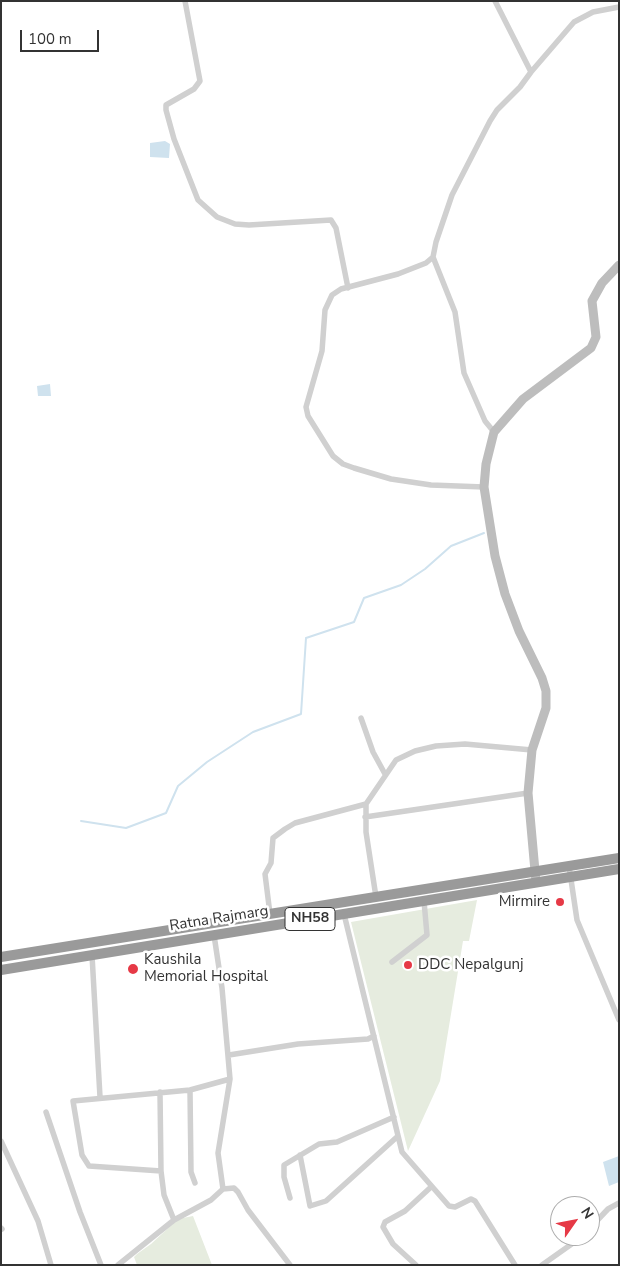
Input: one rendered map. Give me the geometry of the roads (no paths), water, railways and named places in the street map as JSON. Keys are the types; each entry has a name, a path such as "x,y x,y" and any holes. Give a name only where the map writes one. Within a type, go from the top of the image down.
{"highway":[{"name":"Ratna Rajmarg","path":"1,957 619,858"},
{"name":"Ratna Rajmarg","path":"1,970 619,869"}],"street":[{"path":"184,1 200,81 194,89 166,105 166,110 174,139 198,200 217,216 235,224 249,225 331,220 336,228 348,288"},
{"path":"495,1 531,72"},
{"path":"494,432 485,421 464,373 455,312 433,257 436,242 452,196 497,110 520,87 574,22 594,12 619,7"},
{"path":"433,257 426,263 398,274 336,291 328,303 322,351 306,407 308,416 326,446 343,464 391,479 458,487 484,487"},
{"path":"536,882 528,793 532,750 546,708 546,691 542,678 519,631 505,594 490,534 484,487 486,464 494,432 523,399 544,381 591,348 596,337 592,301 602,284 619,265"},
{"path":"361,718 373,752 385,774"},
{"path":"376,897 364,817 366,804 396,760 415,751 436,746 465,744 532,750"},
{"path":"364,817 528,793"},
{"path":"270,914 264,879 271,863 273,838 296,824 366,804"},
{"path":"569,866 569,877 578,920 619,1020"},
{"path":"392,962 427,935 424,901"},
{"path":"344,914 402,1152 449,1206 455,1207 472,1200 475,1201 516,1265"},
{"path":"214,935 229,1055 230,1079 218,1153 223,1189"},
{"path":"92,955 100,1097"},
{"path":"229,1055 298,1044 368,1040 374,1036"},
{"path":"160,1171 89,1166 82,1155 73,1101 190,1090 230,1079"},
{"path":"190,1090 191,1172 196,1183"},
{"path":"160,1092 160,1171 164,1195 174,1220"},
{"path":"46,1112 80,1212 101,1265"},
{"path":"290,1198 284,1177 284,1165 319,1144 337,1142 394,1117"},
{"path":"300,1155 310,1206 326,1201 398,1136"},
{"path":"1,1141 38,1221 51,1265"},
{"path":"416,1265 393,1244 383,1227 385,1222 405,1211 431,1187"},
{"path":"118,1265 174,1220 211,1200 223,1189 234,1188 248,1210 290,1265"},
{"path":"600,1217 608,1209 619,1203"},
{"path":"542,1265 569,1246"}],"water":[{"path":"165,141 170,144 169,158 150,157 150,143"},
{"path":"50,384 51,396 38,396 37,386"},
{"path":"619,1156 619,1182 609,1186 603,1162"}],"waterway":[{"path":"81,821 126,828 166,813 178,786 207,762 253,732 301,714 306,638 354,622 364,598 401,585 425,569 451,546 484,533"}],"place":[{"name":"Mirmire","path":"560,902"},
{"name":"DDC Nepalgunj","path":"408,965"},
{"name":"Kaushila Memorial Hospital","path":"133,969"}]}
